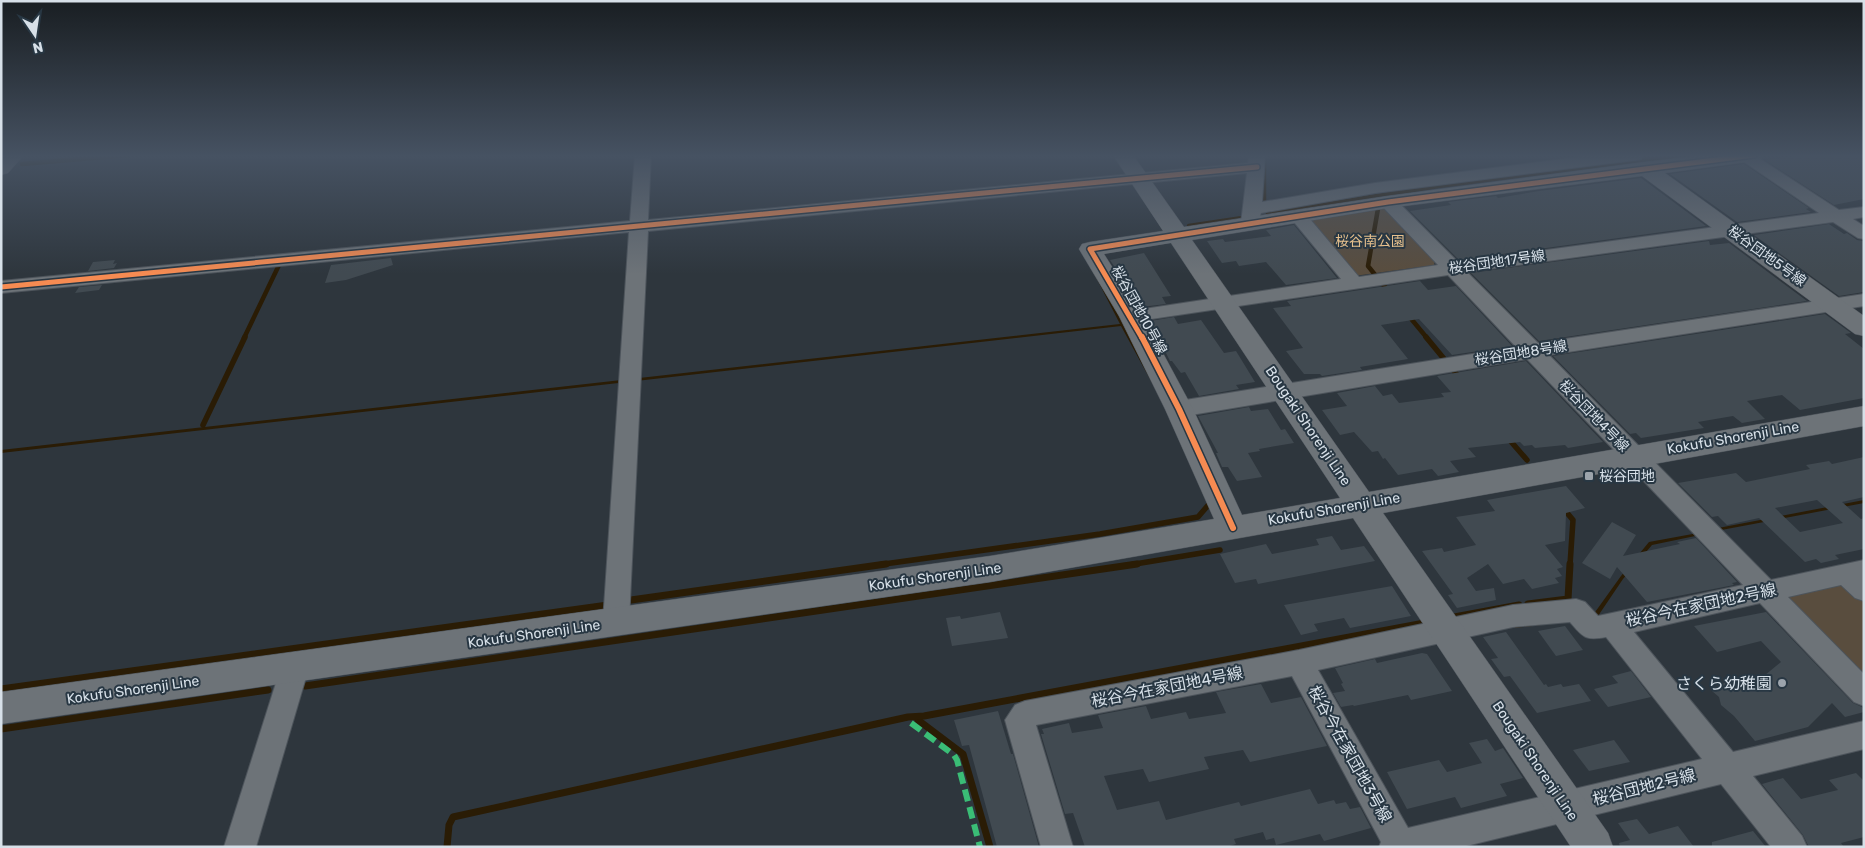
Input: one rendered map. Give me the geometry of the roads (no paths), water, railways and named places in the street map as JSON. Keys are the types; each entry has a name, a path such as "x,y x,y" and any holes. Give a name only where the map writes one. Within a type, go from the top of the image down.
{"main road":[{"name":"Bougaki Shorenji Line","path":"1151,195 1594,847"},
{"name":"桜谷団地10号線","path":"1233,528 1179,409 1131,316 1090,249 1179,235 1252,216 1298,216 1434,195"},
{"name":"桜谷団地5号線","path":"1684,195 1864,328"},
{"name":"Kokufu Shorenji Line","path":"1,708 990,569 1233,528 1864,416"}],"street":[{"path":"616,622 641,195"},
{"path":"1,287 966,195"},
{"path":"1254,195 1252,216 1346,195"},
{"path":"1804,195 1864,234"},
{"name":"桜谷団地4号線","path":"1388,202 1864,693"},
{"name":"桜谷団地17号線","path":"1131,316 1451,269 1864,212"},
{"path":"1298,216 1354,283"},
{"name":"桜谷団地8号線","path":"1179,409 1532,351 1864,300"},
{"name":"桜谷今在家団地2号線","path":"1791,847 1724,767 1612,625 1764,591 1858,578"},
{"name":"桜谷今在家団地4号線","path":"1057,847 1020,720 1025,714 1299,662 1513,616 1576,610 1592,628 1612,625"},
{"name":"桜谷今在家団地3号線","path":"1299,662 1398,846"},
{"path":"240,847 295,666"},
{"name":"桜谷団地2号線","path":"1398,846 1864,735"}],"waterway":[{"path":"1264,195 1264,202"},
{"path":"1268,214 1386,195"},
{"path":"1379,203 1368,266 1389,292"},
{"path":"1189,226 1249,217"},
{"path":"244,338 279,265"},
{"path":"1408,315 1427,338"},
{"path":"203,425 245,337"},
{"path":"1426,337 1459,377"},
{"path":"1507,437 1527,460"},
{"path":"877,565 1100,534 1198,517 1210,503 1209,500"},
{"path":"1563,508 1573,520 1570,565"},
{"path":"1129,565 1220,550"},
{"path":"631,600 886,564"},
{"path":"305,686 1137,564"},
{"path":"1528,604 1568,599 1570,564"},
{"path":"1,689 608,605"},
{"path":"1449,618 1519,605"},
{"path":"447,847 449,825 453,817 908,717 924,716 1430,622"},
{"path":"1,729 268,690"},
{"path":"918,720 963,754 990,847"}],"place":[{"name":"桜谷団地","path":"1589,476"},
{"name":"さくら幼稚園","path":"1782,683"}],"park label":[{"name":"桜谷南公園","path":"1370,241"}]}
